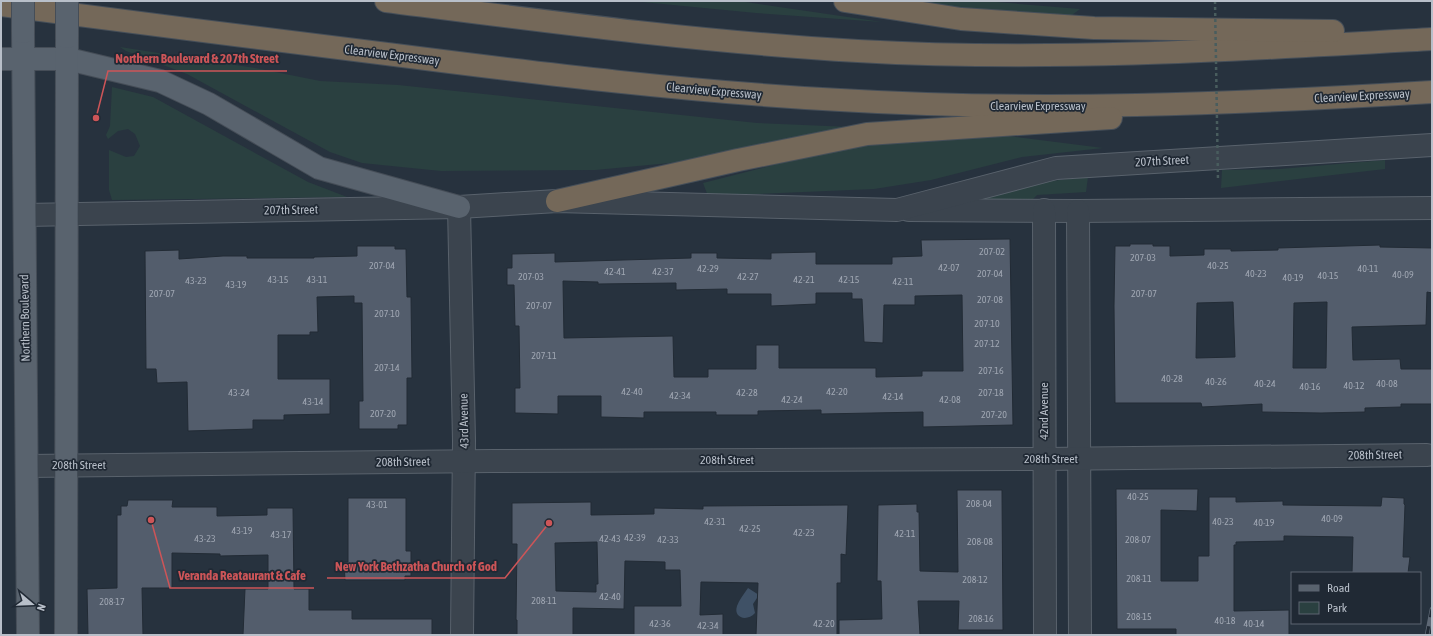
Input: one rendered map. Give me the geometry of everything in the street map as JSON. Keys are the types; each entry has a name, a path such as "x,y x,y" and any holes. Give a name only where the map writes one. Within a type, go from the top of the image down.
{"highway":[{"path":"386,1 550,22 695,38 858,51 1010,55 1165,53 1432,39"},
{"path":"845,1 961,19 1094,28 1432,32"},
{"name":"Clearview Expressway","path":"1,5 542,74 682,89 841,100 990,106 1149,105 1432,92"},
{"path":"558,201 738,160 867,134 1063,122 1403,94"}],"main road":[{"name":"Northern Boulevard","path":"23,1 28,635"},
{"path":"66,635 67,1"},
{"path":"1,59 68,59 160,81 209,104 319,168 459,207"}],"street":[{"name":"207th Street","path":"897,210 1056,168 1432,145"},
{"name":"207th Street","path":"25,215 459,207 558,201"},
{"path":"558,201 897,210 1078,211 1432,208"},
{"name":"43rd Avenue","path":"459,207 464,461 462,635"},
{"name":"42nd Avenue","path":"1044,210 1045,635"},
{"path":"1078,211 1080,635"},
{"name":"208th Street","path":"27,466 464,461 1044,459 1427,455"}],"path":[{"path":"1214,1 1218,181"}],"green space":[{"path":"632,1 739,1 882,22 756,13"},
{"path":"897,1 984,1 1080,9 1068,18 1007,14"},
{"path":"120,47 255,68 320,81 398,85 757,123 851,127 723,158 595,170 441,171 362,163 330,152 187,74 126,51"},
{"path":"112,87 153,97 308,182 347,197 112,200 109,190 109,150 126,157 134,156 140,146 135,134 128,129 118,131 108,139 106,135 110,126"},
{"path":"1008,136 1103,148 1022,157 931,180 874,189 708,196 703,183 813,155 878,144"},
{"path":"1385,160 1385,169 1221,188 1222,170 1280,169"},
{"path":"1088,177 1086,192 1037,195 1030,202 968,203 976,197 1040,182"}],"water":[{"path":"748,588 759,595 753,604 755,613 752,616 745,618 739,616 736,610 740,599"}],"building":[{"path":"1010,239 1013,425 923,427 923,412 821,414 821,410 758,411 758,415 716,415 716,412 644,412 644,418 601,417 601,396 558,396 558,414 515,413 515,388 520,388 519,326 515,326 514,285 507,285 507,268 512,268 512,254 555,253 555,262 691,258 691,253 717,253 717,258 771,259 771,253 816,252 816,264 892,264 892,257 922,256 921,240","holes":["563,281 598,282 598,284 676,283 676,290 727,289 727,294 771,294 771,306 816,304 816,293 852,293 852,299 862,299 864,342 883,343 884,305 915,305 915,296 962,295 963,371 922,371 922,376 876,377 876,368 779,368 779,345 756,345 756,369 708,369 708,377 674,377 673,336 564,338"]},
{"path":"1130,244 1153,244 1153,246 1170,246 1170,256 1204,255 1204,249 1231,249 1231,251 1278,250 1278,248 1380,245 1380,247 1432,248 1432,293 1427,292 1426,325 1352,327 1353,360 1400,359 1401,369 1432,369 1432,404 1401,404 1401,407 1365,408 1365,412 1321,413 1262,412 1262,404 1202,407 1201,403 1115,403 1115,246 1130,246","holes":["1233,302 1235,357 1196,358 1197,303","1327,302 1326,368 1293,368 1294,303"]},
{"path":"357,246 395,246 395,249 406,249 407,297 411,297 412,378 407,378 407,425 398,425 398,429 359,429 359,401 363,401 362,303 354,303 354,296 317,297 318,332 310,332 310,335 278,335 278,379 330,379 330,414 284,415 284,420 253,420 253,429 188,431 187,382 157,383 156,369 146,369 145,251 179,250 179,259 223,256 247,256 247,258 314,258 357,256"},
{"path":"1116,489 1198,489 1197,511 1161,510 1161,581 1198,581 1198,556 1209,556 1209,497 1236,497 1236,502 1283,501 1283,505 1381,506 1382,497 1404,498 1403,557 1410,557 1408,572 1352,572 1353,537 1284,536 1284,541 1236,542 1236,545 1234,545 1234,611 1289,610 1289,635 1176,635 1176,629 1117,629"},
{"path":"957,490 1002,490 1003,630 958,630 959,601 918,601 920,635 839,635 839,620 882,619 881,581 877,581 878,505 917,504 917,512 919,512 920,571 958,572"},
{"path":"348,498 406,498 406,551 411,551 411,576 405,576 405,580 345,580 344,562 348,562"},
{"path":"128,500 173,500 172,507 217,507 217,516 267,515 267,508 293,508 294,589 309,589 309,610 352,610 352,619 432,619 432,635 243,635 245,589 268,589 268,555 220,556 220,554 172,553 172,588 142,588 143,635 88,635 87,589 117,588 117,515 121,515 121,506 127,506"},
{"path":"591,502 591,515 654,514 654,508 703,509 703,506 848,505 846,555 841,554 841,583 837,583 837,635 756,635 758,583 701,582 700,615 723,614 723,635 634,635 634,606 681,606 680,570 665,570 665,562 625,561 624,609 573,608 573,635 517,635 517,544 512,544 512,503","holes":["597,542 598,584 596,584 596,592 556,591 555,543"]}],"railway":[{"path":"1427,635 1432,609"}],"place":[{"name":"Northern Boulevard & 207th Street","path":"96,118"},
{"name":"Veranda Reataurant & Cafe","path":"151,520"},
{"name":"New York Bethzatha Church of God","path":"549,523"}]}
